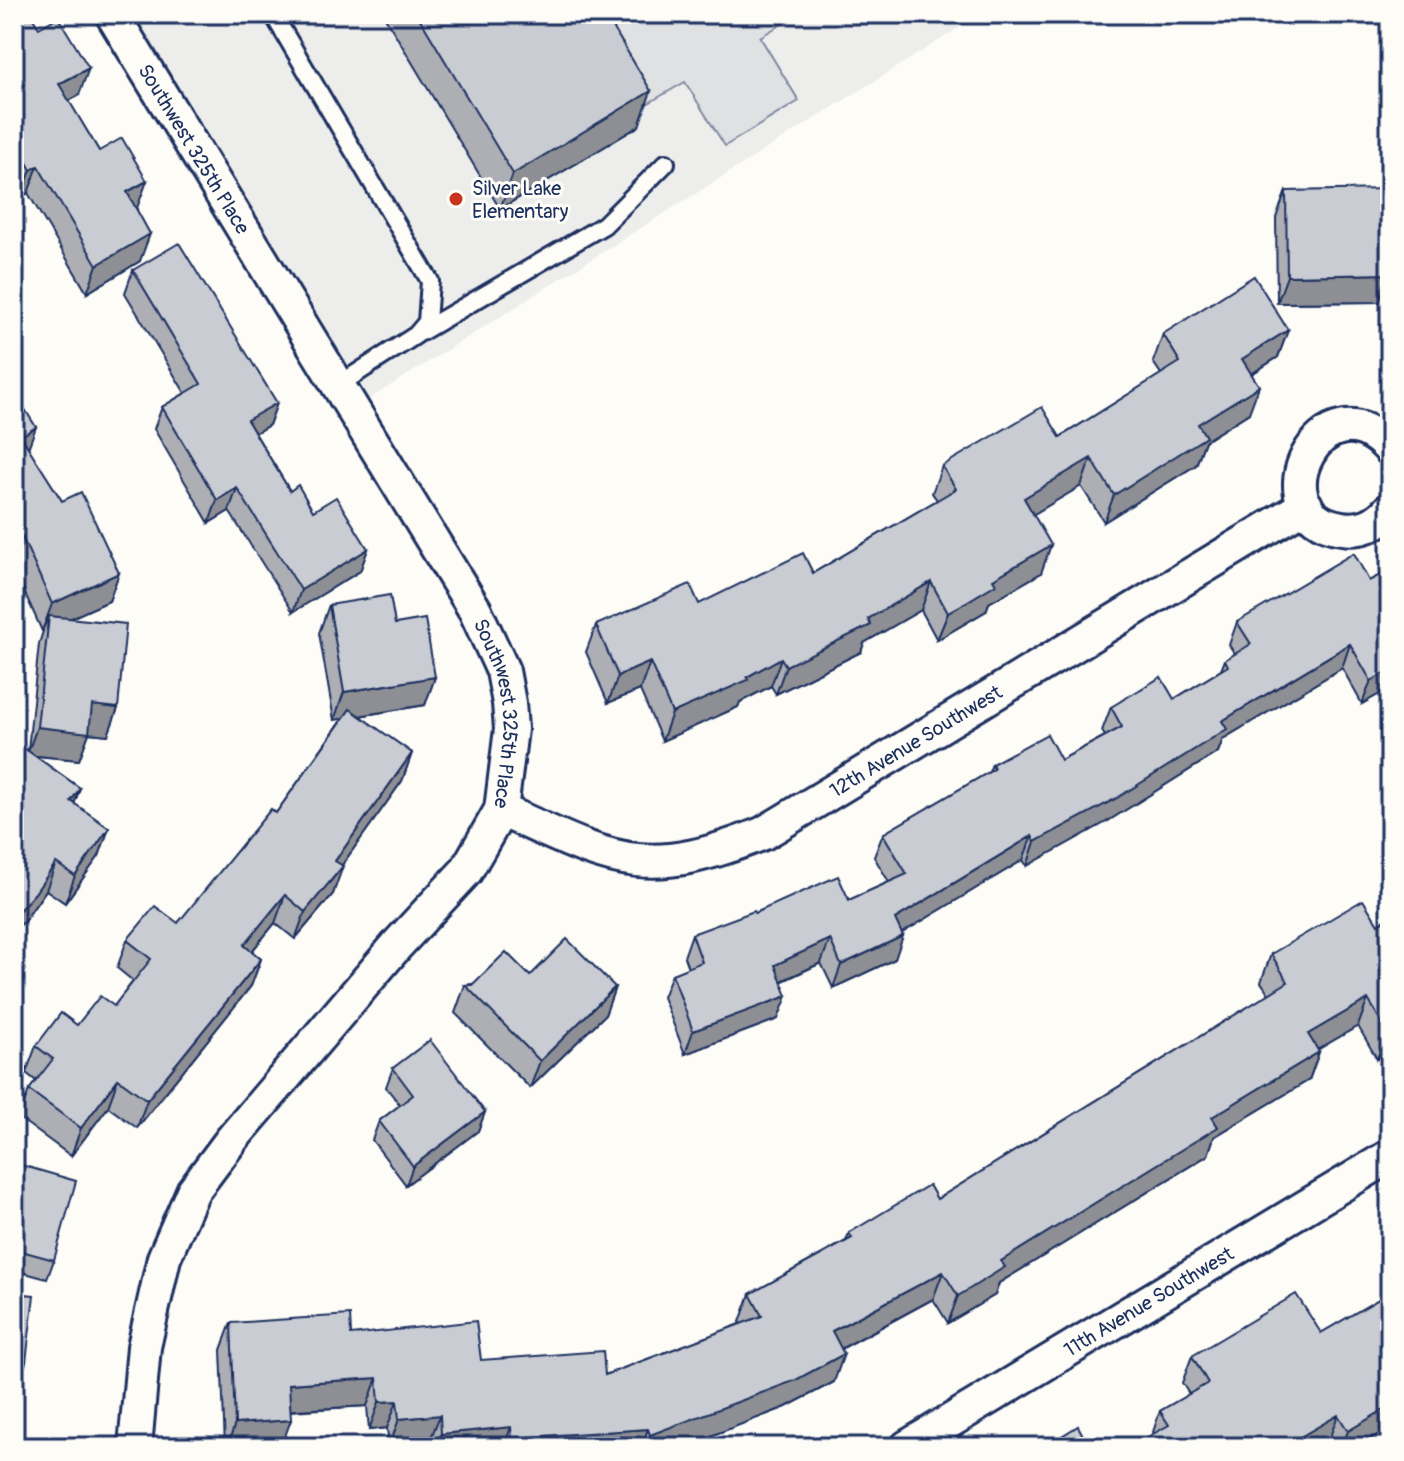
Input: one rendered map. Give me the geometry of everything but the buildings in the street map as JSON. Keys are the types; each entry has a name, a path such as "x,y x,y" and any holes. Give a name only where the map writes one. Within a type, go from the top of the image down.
{"street":[{"name":"Southwest 325th Place","path":"112,14 475,610 503,671 511,729 501,810 466,871 388,955 232,1139 193,1191 164,1258 144,1347 135,1447"},
{"path":"1390,449 1366,431 1348,428 1331,431 1316,441 1305,455 1299,471 1306,505 1325,523 1351,530 1368,527 1390,509"},
{"name":"12th Avenue Southwest","path":"501,810 604,856 657,863 710,855 764,833 1306,505"},
{"name":"11th Avenue Southwest","path":"907,1447 1390,1156"}],"lane":[{"path":"273,14 423,264 430,281 430,303 427,322 416,335"},
{"path":"340,384 416,335 604,225 666,163"}],"shaded area":[{"name":"Silver Lake Elementary","path":"112,14 981,14 355,408"},
{"path":"593,14 790,14 792,18 760,37 799,101 725,146 685,82 647,104"}],"place":[{"name":"Silver Lake Elementary","path":"456,199"}]}
